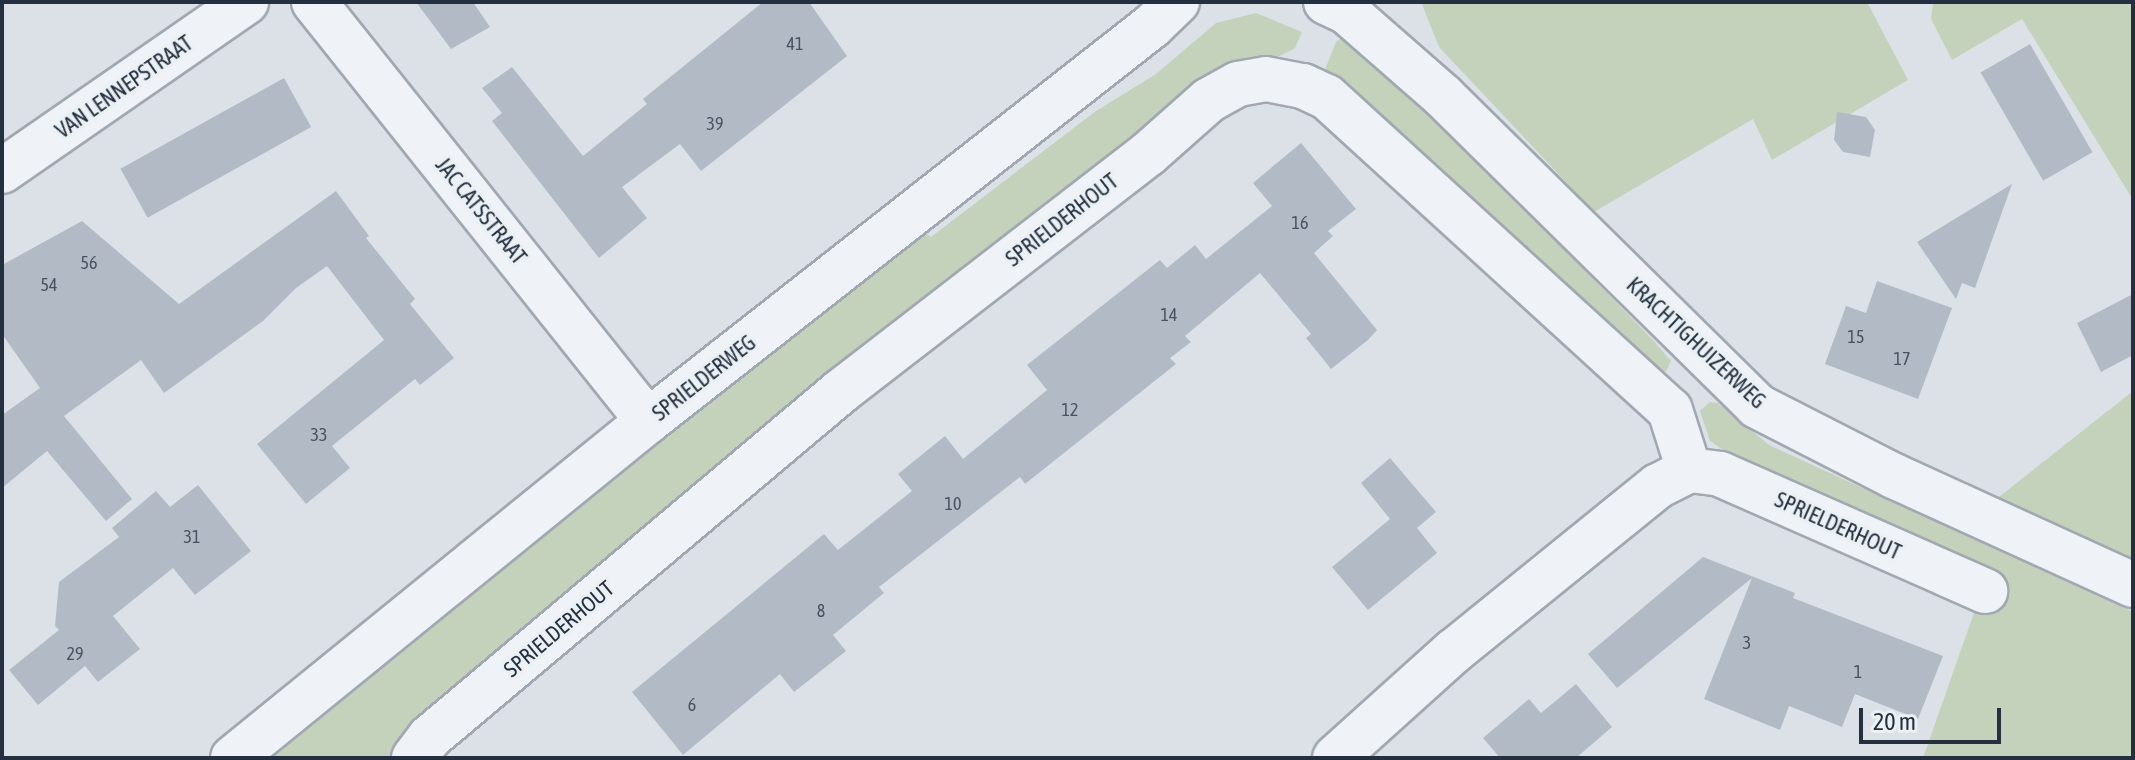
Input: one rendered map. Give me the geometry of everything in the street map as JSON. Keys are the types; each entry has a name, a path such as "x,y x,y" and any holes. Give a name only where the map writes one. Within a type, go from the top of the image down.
{"street":[{"name":"VAN LENNEPSTRAAT","path":"2,171 246,2"},
{"name":"JAC CATSSTRAAT","path":"314,2 648,421"},
{"name":"SPRIELDERWEG","path":"233,758 648,421 1152,26 1177,2"},
{"name":"KRACHTIGHUIZERWEG","path":"1344,5 1443,96 1757,406 1809,434 2133,585"},
{"name":"SPRIELDERHOUT","path":"414,758 430,737 840,392 1148,154 1209,100 1238,84 1266,79 1303,86 1327,97 1670,410"},
{"path":"1335,758 1502,612 1658,486 1689,470 1670,410 1713,363"},
{"name":"SPRIELDERHOUT","path":"1689,470 1720,474 1985,591"}],"green space":[{"path":"1421,2 1867,2 1908,80 1772,160 1753,119 1594,212 1439,47"},
{"path":"1933,2 2133,2 2133,200 2022,19 1952,60 1931,19"},
{"path":"1256,13 1302,32 1295,48 1280,56 1246,62 404,739 390,758 272,758 922,230 931,237 1096,111 1156,74 1216,23"},
{"path":"1341,38 1351,42 1460,143 1651,338 1671,361 1658,387 1324,72 1336,42"},
{"path":"2133,391 2133,564 1995,500"},
{"path":"1710,402 1718,403 1769,445 2133,612 2133,758 1923,758 1988,573 1743,463 1710,441 1700,411"}],"building":[{"path":"416,2 473,2 490,27 451,49"},
{"path":"763,2 809,2 847,56 701,171 680,144 622,187 647,218 599,258 492,121 502,113 482,88 512,67 583,156 647,104 643,99"},
{"path":"2030,44 2092,152 2043,181 1981,72"},
{"path":"284,78 311,127 148,218 120,169"},
{"path":"1837,112 1866,117 1875,130 1870,157 1843,152 1834,140"},
{"path":"1301,143 1356,209 1328,231 1333,236 1314,253 1377,330 1368,340 1331,369 1306,338 1311,334 1260,273 1185,336 1191,342 1170,358 1176,364 1025,484 1020,477 879,587 884,593 833,635 846,651 794,692 780,674 683,755 632,692 824,534 838,550 912,491 898,474 945,436 963,459 1047,390 1027,365 1160,260 1167,268 1195,245 1206,259 1272,206 1253,183"},
{"path":"2012,184 1975,288 1962,283 1956,299 1917,242"},
{"path":"336,191 369,236 366,238 415,299 410,304 454,358 420,385 415,379 332,446 350,468 306,504 257,444 384,340 327,266 296,288 263,321 164,393 141,360 64,416 132,499 106,521 47,451 2,488 2,415 40,388 2,334 2,265 82,221 179,304"},
{"path":"1877,281 1952,308 1918,399 1825,364 1846,306 1866,313"},
{"path":"2133,294 2133,355 2101,372 2077,323"},
{"path":"1390,458 1436,512 1417,528 1437,553 1368,610 1332,567 1390,519 1361,483"},
{"path":"198,485 251,551 195,595 173,568 113,616 140,649 98,682 85,666 38,705 9,670 59,630 55,626 59,582 119,537 112,528 156,491 170,507"},
{"path":"1703,557 1795,593 1793,598 1943,656 1918,719 1855,694 1842,727 1789,706 1780,730 1704,699 1752,578 1617,688 1588,654"},
{"path":"1576,684 1612,727 1576,758 1500,758 1483,738 1529,699 1541,713"}]}
